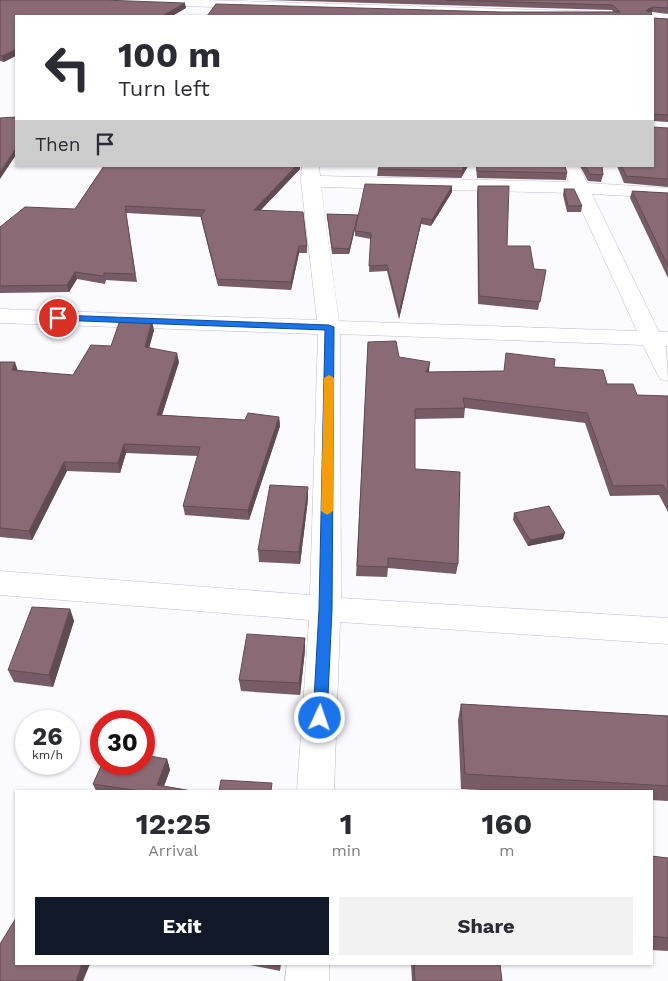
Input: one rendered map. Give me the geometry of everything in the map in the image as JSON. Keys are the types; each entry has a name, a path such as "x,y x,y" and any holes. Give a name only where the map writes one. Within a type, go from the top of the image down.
{"street":[{"path":"86,0 295,3 310,11 502,9 595,15"},
{"path":"570,167 660,339 668,374"},
{"path":"316,790 325,609 329,327 310,174 668,193"},
{"path":"0,316 660,339"},
{"path":"0,583 325,609 668,631"},
{"path":"307,981 308,965"}],"building":[{"path":"0,0 102,0 185,3 164,15 15,15 15,50 2,56 0,55"},
{"path":"445,0 668,0 668,8 653,7 646,11 651,12 652,15 208,15 216,4 501,12 620,12 613,5"},
{"path":"654,18 668,19 668,115 654,114"},
{"path":"15,117 15,150 0,172 0,118"},
{"path":"654,127 668,128 668,179 626,176 622,167 654,167"},
{"path":"103,167 295,167 254,210 303,212 307,246 299,246 291,282 217,279 201,216 205,210 125,206 135,274 104,273 104,276 75,272 67,285 0,286 0,227 25,207 75,209"},
{"path":"379,167 464,167 462,171 378,169"},
{"path":"477,167 565,167 567,173 477,171"},
{"path":"586,167 602,167 603,175 590,174"},
{"path":"365,184 452,186 432,220 422,218 399,313 387,265 369,266 371,233 355,231"},
{"path":"478,186 509,186 507,246 530,246 534,269 546,270 540,302 479,296"},
{"path":"564,189 574,189 582,206 568,206"},
{"path":"632,191 668,193 668,266"},
{"path":"327,214 358,215 349,249 332,248"},
{"path":"120,320 152,321 145,347 177,353 157,415 245,420 248,413 279,417 248,510 183,506 200,447 124,444 118,463 64,462 29,531 0,528 0,362 15,362 12,370 73,375 91,345 111,346"},
{"path":"396,341 399,357 430,362 426,372 504,371 506,353 555,359 554,367 603,370 607,384 633,384 637,395 668,396 668,494 663,485 613,486 587,413 463,398 465,408 415,409 415,469 460,472 458,564 388,558 388,567 357,566 368,342"},
{"path":"270,485 308,487 299,552 258,550"},
{"path":"549,506 565,533 530,540 514,513"},
{"path":"32,607 70,609 49,675 8,670"},
{"path":"247,634 305,638 299,683 239,680"},
{"path":"461,704 668,716 668,786 465,774"},
{"path":"155,757 167,759 157,785 186,790 132,790 93,784 97,775 155,775"},
{"path":"221,780 272,783 271,790 219,790"},
{"path":"653,856 668,858 668,938 653,936"},
{"path":"15,920 15,965 82,965 76,981 0,981 0,944"},
{"path":"414,965 500,965 502,981 415,981"}],"slow traffic":[{"path":"327,511 329,378"}],"route":[{"path":"58,318 329,327 325,609 320,718"}]}
